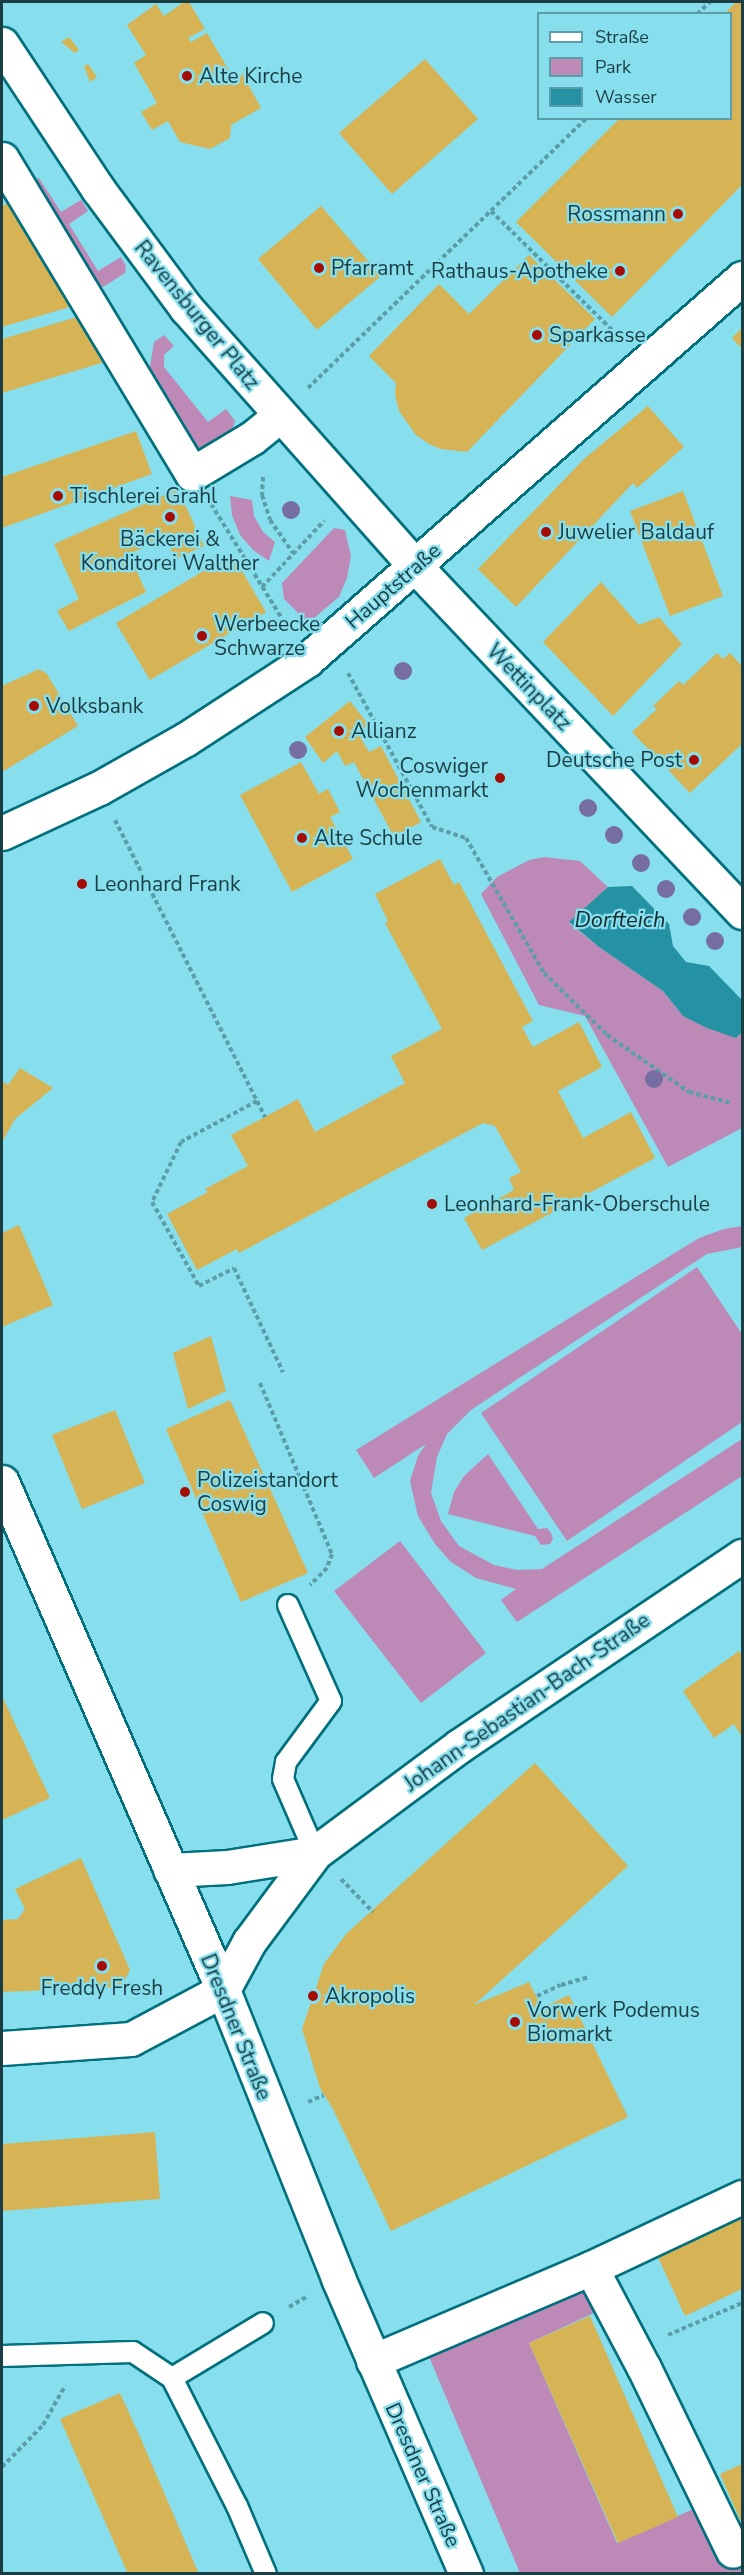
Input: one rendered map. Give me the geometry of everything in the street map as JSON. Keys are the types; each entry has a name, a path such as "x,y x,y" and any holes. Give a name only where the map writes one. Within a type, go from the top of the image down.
{"street":[{"name":"Ravensburger Platz","path":"2,44 98,189 186,308 279,416 416,567"},
{"path":"2,159 192,474 252,438 279,416"},
{"name":"Hauptstraße","path":"2,833 99,788 186,739 319,650 742,278"},
{"name":"Wettinplatz","path":"416,567 742,912"},
{"name":"Dresdner Straße","path":"2,1482 223,1990 338,2278 466,2574"},
{"name":"Johann-Sebastian-Bach-Straße","path":"223,1990 249,1942 315,1853 459,1746 742,1556"},
{"name":"Johann-Sebastian-Bach-Straße","path":"170,1870 227,1867 315,1853"},
{"path":"2,2048 131,2039 223,1990"},
{"path":"373,2361 591,2268 742,2197"},
{"path":"591,2268 634,2349 733,2551"}],"lane":[{"path":"288,1605 331,1701 286,1762 283,1779 315,1853"},
{"path":"172,2378 263,2323"},
{"path":"2,2356 133,2352 172,2378 237,2506 266,2574"}],"path":[{"path":"279,416 585,120"},
{"path":"490,211 646,364"},
{"path":"192,474 262,586 319,650 432,827 466,838 544,973 608,1035 689,1092 731,1102"},
{"path":"263,474 262,495 270,520 293,554"},
{"path":"262,586 349,494"},
{"path":"99,788 265,1117"},
{"path":"257,1101 181,1142 152,1202 199,1286 234,1268 283,1372"},
{"path":"260,1383 332,1554 327,1568 288,1605"},
{"path":"537,1996 561,1985 589,1977"},
{"path":"263,2323 338,2278"},
{"path":"634,2349 742,2303"},
{"path":"2,2467 43,2425 82,2354"}],"green space":[{"path":"39,178 61,212 81,200 88,211 69,224 98,271 121,257 126,266 125,273 103,287 91,282 29,183"},
{"path":"164,335 174,346 164,355 164,367 208,422 226,409 235,421 232,432 198,452 149,373 154,342"},
{"path":"230,496 252,500 254,516 263,532 275,542 269,561 253,550 240,535 232,515"},
{"path":"334,528 345,530 351,556 347,578 339,597 308,623 284,599 282,583"},
{"path":"544,857 580,861 608,887 569,923 599,947 663,991 683,1016 736,1038 742,1032 742,1128 668,1167 585,1016 539,1005 481,894 497,877 529,860"},
{"path":"742,1226 742,1247 707,1254 471,1410 447,1434 437,1457 431,1493 441,1521 459,1546 494,1565 517,1570 542,1569 742,1439 742,1476 517,1622 501,1600 516,1589 476,1578 451,1562 435,1544 418,1516 410,1481 418,1456 426,1444 374,1478 356,1450 699,1238 724,1229"},
{"path":"697,1267 742,1334 742,1422 567,1541 481,1413"},
{"path":"488,1454 538,1529 547,1528 551,1533 553,1539 550,1544 541,1545 535,1536 448,1514 454,1492 464,1476"},
{"path":"400,1541 486,1653 421,1703 334,1591"},
{"path":"591,2268 611,2305 529,2343 617,2543 709,2502 742,2573 520,2573 422,2340"}],"water":[{"name":"Dorfteich","path":"632,886 669,924 673,946 686,962 709,966 742,1000 742,1032 736,1038 707,1028 683,1016 663,991 599,947 569,922 608,887"}],"building":[{"name":"Alte Kirche","path":"184,2 189,2 205,29 188,38 191,42 207,33 234,79 242,73 261,108 231,125 230,138 210,149 180,142 168,121 152,130 141,112 157,103 134,63 146,55 127,25 156,4 164,16"},
{"path":"736,2 742,2 742,185 612,317 516,222 618,120 732,120 732,12 726,12"},
{"path":"69,37 79,50 75,53 61,42"},
{"path":"425,59 478,119 392,194 339,133"},
{"path":"88,64 97,77 90,82 84,66"},
{"path":"19,198 73,306 2,327 2,206"},
{"name":"Pfarramt","path":"321,206 381,276 317,330 258,259"},
{"path":"529,255 595,319 467,452 441,449 429,444 416,435 399,411 395,395 396,383 369,356 439,284 469,314"},
{"path":"91,313 108,361 2,393 2,339"},
{"path":"742,328 742,349 732,338"},
{"path":"648,406 684,447 637,488 633,483 516,607 478,569 584,459"},
{"name":"Tischlerei Grahl","path":"136,431 152,474 2,528 2,477"},
{"path":"178,489 204,546 175,559 166,538 129,554 146,592 69,631 57,611 79,599 54,544"},
{"path":"683,491 723,596 670,616 630,511"},
{"path":"232,554 266,612 150,680 116,623"},
{"path":"601,582 639,625 659,617 682,644 613,716 543,642"},
{"path":"717,653 723,659 730,653 742,666 742,744 690,793 632,732 657,709 653,706 679,681 683,685"},
{"name":"Volksbank","path":"39,669 47,674 78,726 2,772 2,686"},
{"path":"350,701 368,724 359,735 369,752 381,746 421,822 394,837 354,762 345,766 337,751 323,763 305,737"},
{"name":"Alte Schule","path":"301,762 319,794 328,789 340,812 330,817 353,859 292,892 240,795"},
{"path":"440,859 454,885 459,882 533,1021 522,1027 533,1047 579,1022 602,1067 558,1091 583,1138 631,1112 655,1158 482,1250 464,1218 514,1190 509,1178 521,1172 495,1126 483,1123 239,1253 237,1249 197,1270 167,1214 208,1192 205,1189 248,1166 231,1135 298,1099 315,1132 405,1083 391,1056 442,1029 385,923 388,921 375,894"},
{"path":"20,1068 53,1088 15,1119 2,1142 2,1081 8,1085"},
{"path":"19,1225 53,1305 2,1327 2,1233"},
{"path":"211,1336 226,1391 188,1409 173,1353"},
{"path":"230,1400 308,1573 241,1602 166,1429"},
{"path":"115,1410 145,1483 82,1509 52,1435"},
{"path":"739,1651 742,1656 742,1737 734,1724 714,1738 683,1691"},
{"path":"2,1696 50,1798 2,1820"},
{"path":"535,1763 628,1866 474,2005 529,1982 542,2008 569,1995 628,2117 391,2231 333,2109 320,2088 302,2029 324,1964 346,1934"},
{"path":"81,1858 130,1970 121,1987 2,1992 2,1920 18,1919 25,1909 15,1889"},
{"path":"155,2132 160,2199 2,2211 2,2144"},
{"path":"742,2215 742,2289 685,2316 657,2255"},
{"path":"590,2316 678,2517 618,2543 529,2343"},
{"path":"120,2393 199,2574 128,2574 60,2419"},
{"path":"742,2464 742,2524 720,2474"}],"place":[{"name":"Alte Kirche","path":"187,76"},
{"name":"Rossmann","path":"678,214"},
{"name":"Pfarramt","path":"319,268"},
{"name":"Rathaus-Apotheke","path":"620,271"},
{"name":"Sparkasse","path":"537,335"},
{"name":"Tischlerei Grahl","path":"58,496"},
{"name":"Bäckerei & Konditorei Walther","path":"170,517"},
{"name":"Juwelier Baldauf","path":"546,532"},
{"name":"Werbeecke Schwarze","path":"202,636"},
{"name":"Volksbank","path":"34,706"},
{"name":"Allianz","path":"339,731"},
{"name":"Deutsche Post","path":"694,760"},
{"name":"Coswiger Wochenmarkt","path":"500,778"},
{"name":"Alte Schule","path":"302,838"},
{"name":"Leonhard Frank","path":"82,884"},
{"name":"Leonhard-Frank-Oberschule","path":"432,1204"},
{"name":"Polizeistandort Coswig","path":"185,1492"},
{"name":"Freddy Fresh","path":"102,1966"},
{"name":"Akropolis","path":"313,1996"},
{"name":"Vorwerk Podemus Biomarkt","path":"515,2022"}]}
